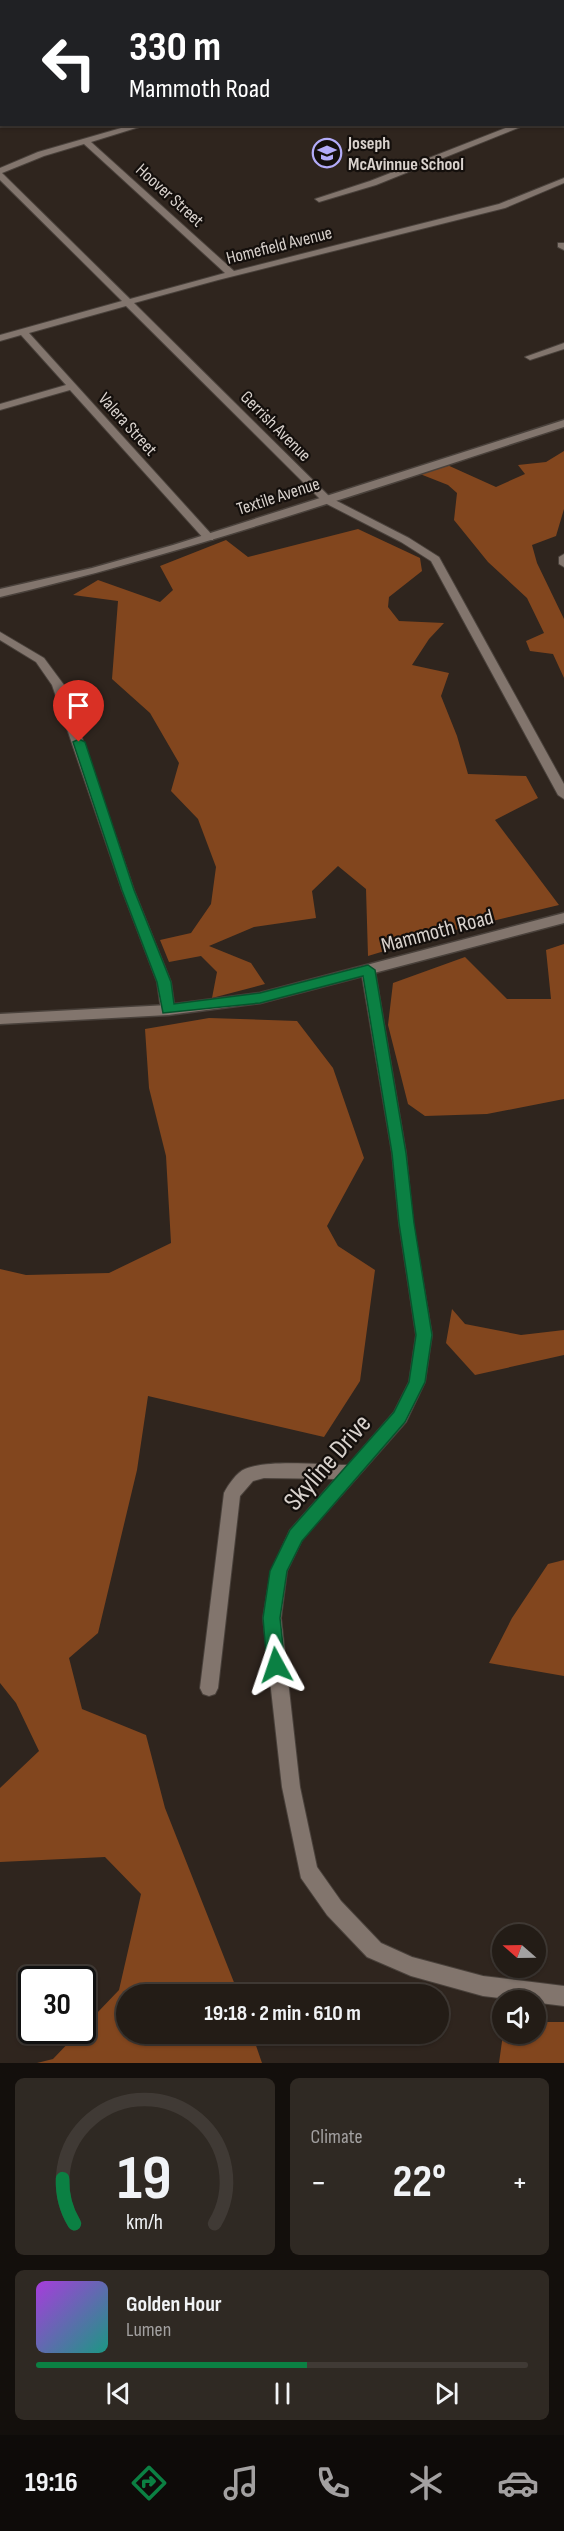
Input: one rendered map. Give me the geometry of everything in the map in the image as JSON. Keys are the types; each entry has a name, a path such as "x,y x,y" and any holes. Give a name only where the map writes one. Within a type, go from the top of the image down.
{"main road":[{"name":"Textile Avenue","path":"0,593 95,572 209,538 564,423"},
{"name":"Mammoth Road","path":"0,1019 168,1010 260,998 564,918"}],"street":[{"path":"0,173 41,154 138,126"},
{"path":"319,199 373,183 519,126"},
{"name":"Hoover Street","path":"85,141 232,274"},
{"name":"Gerrish Avenue","path":"0,173 327,500 405,540 435,560 564,795"},
{"name":"Homefield Avenue","path":"0,338 232,274 493,208 564,180"},
{"name":"Valera Street","path":"23,332 209,538"},
{"path":"530,357 564,346"},
{"path":"0,406 72,386"},
{"path":"564,557 564,564"},
{"path":"0,636 40,660 58,685 128,890 164,982 168,1010"},
{"name":"Skyline Drive","path":"368,970 399,1153 406,1223 424,1335 417,1382 400,1417 296,1535 279,1571 272,1618 291,1787 308,1871 333,1908 374,1950 411,1966 483,1986 564,1995"},
{"path":"209,1688 232,1493 248,1475 264,1471 353,1472"}],"shaded area":[{"path":"564,451 564,509 556,536 532,545 537,563 564,619 564,678 553,654 530,651 526,641 544,633 527,598 488,562 454,520 457,493 448,485 420,474 445,464 496,487 525,474 518,465 546,462"},
{"path":"358,529 420,558 422,571 389,597 388,607 399,621 444,623 429,639 412,665 449,673 441,696 457,736 468,774 526,776 538,798 495,820 559,905 447,932 368,956 366,889 338,866 312,891 316,918 254,927 209,946 251,963 265,984 212,998 217,972 201,956 169,962 160,940 191,933 211,904 216,867 198,819 171,791 179,763 150,713 112,679 118,601 73,595 98,580 160,602 173,590 160,566 226,540 248,557"},
{"path":"564,944 564,1099 487,1114 425,1116 408,1104 388,1025 393,983 465,957 507,999 551,999 546,950"},
{"path":"209,1018 297,1021 333,1068 364,1158 327,1226 338,1246 375,1270 360,1381 324,1437 148,1396 137,1470 98,1633 69,1658 82,1709 146,1735 165,1808 235,1984 120,1984 141,1894 105,1857 0,1862 0,1788 39,1751 16,1703 0,1683 0,1269 26,1275 109,1273 171,1243 166,1156 149,1088 145,1029"},
{"path":"452,1309 465,1324 521,1335 564,1330 564,1355 475,1375 446,1343"},
{"path":"564,1560 564,1676 489,1663 512,1618 548,1564"},
{"path":"116,1993 116,2044 255,2044 262,2063 37,2063 53,2059 67,2044 96,2044 96,2014"},
{"path":"546,2022 564,2022 564,2063 499,2063 502,2044 546,2044"}],"place":[{"name":"Joseph McAvinnue School","path":"327,153"}],"route":[{"path":"79,742 128,890 164,982 168,1010 260,998 368,970 399,1153 406,1223 424,1335 417,1382 400,1417 296,1535 279,1571 272,1618 276,1665"}]}
